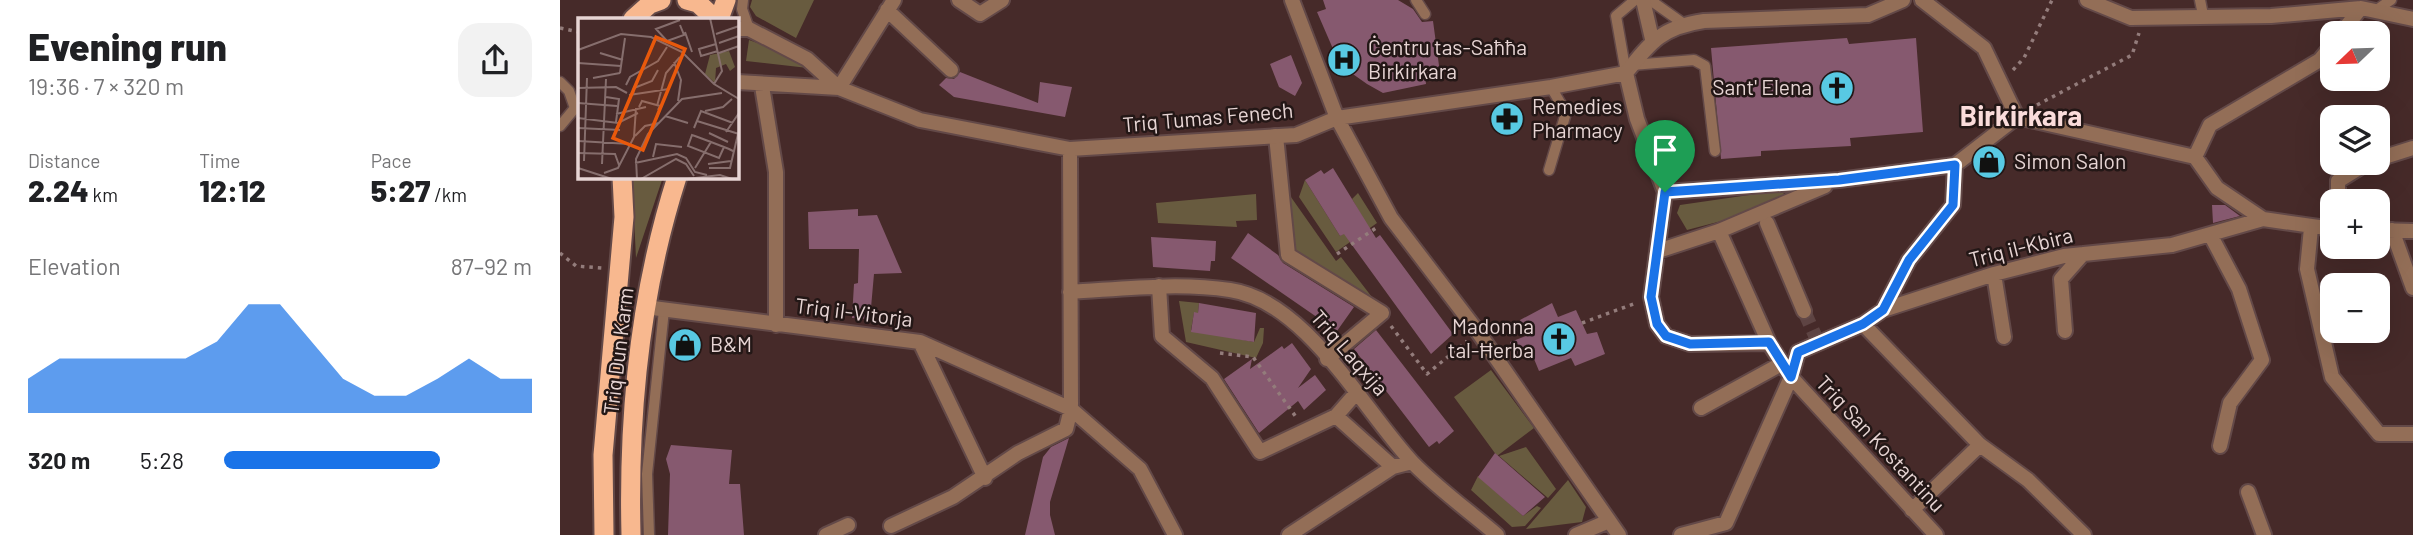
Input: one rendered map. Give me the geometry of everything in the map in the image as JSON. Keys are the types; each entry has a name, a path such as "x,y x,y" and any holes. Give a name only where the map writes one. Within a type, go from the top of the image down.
{"highway":[{"path":"633,18 641,0"},
{"path":"634,18 650,4 661,0"},
{"path":"687,0 698,3 716,18"},
{"path":"717,18 726,0"},
{"name":"Triq Dun Karm","path":"604,535 603,455 624,217 622,178"},
{"name":"Triq Dun Karm","path":"631,535 629,457 654,309 659,232 677,178"}],"street":[{"path":"960,0 981,14 1002,0"},
{"path":"1292,0 1337,118 1391,218 1478,332 1619,535"},
{"path":"1643,0 1652,40"},
{"path":"1769,342 1690,344 1666,336 1657,324 1651,297 1665,192 1637,118 1629,69 1652,40 1684,24 1704,20 1868,15 1903,0"},
{"path":"1922,0 1984,48 2017,117"},
{"path":"2087,0 2131,18 2201,7 2271,16 2361,8 2378,9 2413,19"},
{"path":"839,88 890,5 951,70"},
{"path":"2351,21 2361,8"},
{"name":"Triq Tumas Fenech","path":"743,29 807,59 839,88"},
{"path":"2195,156 2210,125 2320,60"},
{"name":"Triq Tumas Fenech","path":"738,82 762,86 839,88 920,120 1070,149 1296,135 1337,118 1551,87 1629,69"},
{"name":"Triq il-Vitorja","path":"762,86 776,172 776,325 920,342 1071,409 1140,469 1175,535"},
{"path":"1665,192 1839,180 1955,165 2017,117"},
{"path":"2017,117 2195,156 2217,188 2263,219"},
{"path":"1276,136 1288,255 1381,313 1327,359"},
{"path":"2390,155 2413,148"},
{"path":"891,526 953,498 1018,453 1066,429 1071,409 1070,149"},
{"path":"1883,310 1909,260 1953,205 1955,165"},
{"path":"2338,189 2338,181 2348,175"},
{"path":"1658,251 1719,231 1839,180"},
{"name":"Triq il-Kbira","path":"1791,377 1798,352 1863,324 1883,310 1994,274 2085,253 2172,245 2263,219 2320,228"},
{"path":"1767,223 1804,311"},
{"path":"2311,228 2307,269 2332,377 2379,434 2413,433"},
{"path":"2390,230 2413,232"},
{"name":"Triq San Kostantinu","path":"1719,231 1769,342 1791,377 1936,535"},
{"path":"2211,236 2239,289 2262,360 2230,403 2220,446"},
{"path":"2390,240 2413,288"},
{"path":"2065,331 2061,279 2085,253"},
{"path":"1994,274 2004,337"},
{"path":"1159,286 1162,336 1212,378 1260,452 1336,416 1357,392"},
{"name":"Triq Laqxija","path":"1070,292 1159,286 1231,290 1271,305 1304,328 1412,462 1497,535"},
{"path":"2314,298 2320,302"},
{"path":"654,309 776,325"},
{"path":"1863,324 1980,445 2028,480 2084,535"},
{"path":"920,342 985,478"},
{"path":"1701,408 1783,363"},
{"path":"1681,535 1729,529 1791,377"},
{"path":"1336,416 1393,467"},
{"path":"1912,510 1980,445"},
{"path":"1290,535 1393,467 1412,462"},
{"path":"2248,492 2263,535"},
{"path":"1576,535 1609,521"},
{"path":"826,535 848,525"}],"lane":[{"path":"743,0 743,29"},
{"path":"1416,0 1425,14"},
{"path":"1635,0 1616,16 1629,69 1693,60 1705,66 1715,151"},
{"path":"1650,0 1684,24"},
{"path":"2378,9 2391,0"},
{"path":"560,82 569,92 575,108 560,126"},
{"path":"1549,170 1566,113 1551,87"},
{"name":"Triq Dun Karm","path":"649,535 646,474 654,309"}],"path":[{"path":"2002,82 2024,58 2052,0"},
{"path":"2017,117 2080,80 2132,55 2142,18"},
{"path":"560,28 578,32"},
{"path":"1337,254 1391,218"},
{"path":"560,253 576,265 618,270"},
{"path":"1582,323 1651,297"},
{"path":"1381,313 1427,374 1478,332"},
{"path":"1220,352 1253,357 1305,431"}],"shaded area":[{"path":"752,0 814,0 796,38 756,16 750,7"},
{"path":"749,40 777,50 808,68 746,61"},
{"path":"632,178 663,178 636,258"},
{"path":"1305,180 1340,236 1363,218 1352,199 1358,193 1377,223 1336,252 1299,197"},
{"path":"1286,190 1336,261 1341,257 1375,301 1292,253"},
{"path":"1783,190 1784,195 1733,218 1687,230 1677,213 1680,205"},
{"path":"1256,194 1257,220 1236,221 1237,227 1158,223 1156,203"},
{"path":"1179,301 1199,303 1191,330 1254,342 1260,328 1264,328 1263,343 1256,358 1186,342"},
{"path":"1491,370 1534,428 1497,456 1454,397"},
{"path":"1526,447 1556,489 1548,498 1499,456"},
{"path":"1478,476 1523,516 1537,506 1541,508 1525,526 1512,527 1471,490"},
{"path":"1568,480 1586,507 1582,522 1526,529"}],"building":[{"path":"1323,0 1398,0 1413,9 1422,22 1433,21 1440,73 1425,74 1426,84 1383,93 1367,84 1340,65 1317,12 1326,9"},
{"name":"Sant' Elena","path":"1847,38 1849,44 1916,38 1923,132 1850,138 1851,146 1761,151 1761,156 1721,159 1711,48"},
{"path":"1291,55 1302,83 1295,96 1279,87 1270,64"},
{"path":"960,72 1038,103 1040,82 1072,87 1065,117 954,97 939,85 946,78 954,79"},
{"path":"1333,168 1376,238 1380,235 1453,334 1431,354 1344,234 1340,236 1305,180 1321,170 1324,174"},
{"path":"2212,205 2225,205 2240,216 2213,223"},
{"path":"858,209 858,216 877,215 902,273 874,274 870,319 852,318 854,284 858,283 859,249 809,249 808,212"},
{"path":"1248,233 1278,255 1283,263 1354,307 1337,331 1231,258"},
{"path":"1151,237 1216,241 1215,261 1211,261 1210,271 1153,267"},
{"path":"1199,303 1256,313 1254,342 1191,332 1194,312 1198,313"},
{"name":"Madonna tal-Ħerba","path":"1552,303 1558,317 1576,310 1587,334 1597,332 1605,354 1575,366 1571,358 1539,371 1532,354 1517,360 1510,342 1526,336 1520,320"},
{"path":"1376,330 1454,431 1439,444 1437,441 1429,447 1354,349"},
{"path":"1292,343 1311,369 1298,388 1315,375 1326,390 1304,410 1298,401 1259,433 1224,379 1252,359 1250,369 1282,346 1284,349"},
{"path":"1069,438 1050,502 1055,535 1025,535 1043,457 1051,447"},
{"path":"671,445 732,450 729,484 740,484 744,535 668,535 670,474 666,459"},
{"path":"1495,453 1545,497 1523,516 1478,477"}],"tunnel":[{"path":"1804,311 1818,342"}],"place":[{"name":"Ċentru tas-Saħħa Birkirkara","path":"1344,60"},
{"name":"Sant' Elena","path":"1837,88"},
{"name":"Remedies Pharmacy","path":"1507,119"},
{"name":"Simon Salon","path":"1989,162"},
{"name":"Madonna tal-Ħerba","path":"1559,339"},
{"name":"B&M","path":"685,345"}],"district":[{"name":"Birkirkara","path":"2021,116"}],"route":[{"path":"1955,165 1953,205 1909,260 1883,310 1863,324 1798,352 1791,377 1769,342 1690,344 1666,336 1657,324 1651,297 1665,192 1839,180 1955,165"}]}
